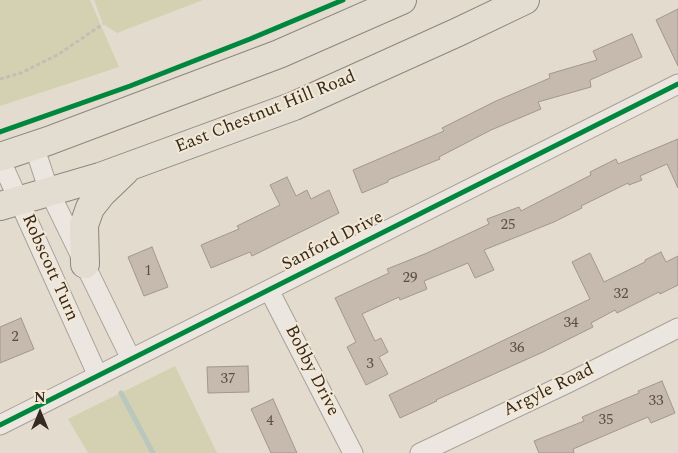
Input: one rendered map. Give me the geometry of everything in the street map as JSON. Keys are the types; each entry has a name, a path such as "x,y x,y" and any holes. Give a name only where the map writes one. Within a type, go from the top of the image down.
{"main road":[{"path":"0,158 279,54 402,0"},
{"name":"East Chestnut Hill Road","path":"9,203 100,178 294,106 524,0"},
{"path":"85,264 84,225 90,208 101,194 130,166"}],"street":[{"name":"Sanford Drive","path":"0,425 678,84"},
{"name":"Robscott Turn","path":"34,146 49,191 131,359"},
{"name":"Robscott Turn","path":"0,158 9,203 98,376"},
{"name":"Bobby Drive","path":"269,290 353,453"},
{"name":"Argyle Road","path":"420,453 568,383 678,328"}],"path":[{"path":"0,79 21,73 59,54 103,24"}],"shaded area":[{"path":"0,0 90,0 119,67 0,106"},
{"path":"94,0 203,0 117,33 103,24"},
{"path":"175,366 217,453 88,453 68,419"}],"building":[{"path":"678,9 678,66 656,20"},
{"path":"632,34 642,57 590,80 591,87 538,102 541,109 491,130 439,157 440,159 388,180 388,182 362,193 353,170 444,131 442,128 496,101 550,78 549,74 597,60 593,51"},
{"path":"678,139 678,188 667,164 640,176 642,180 629,185 628,183 581,206 582,208 554,222 484,250 494,270 475,278 468,263 424,281 427,289 400,300 399,297 362,314 375,341 381,338 388,352 379,357 388,374 366,385 347,347 356,342 335,298 389,273 387,269 427,253 489,224 487,219 519,207 521,211 591,175 590,172 616,159 618,164"},
{"path":"287,177 296,196 307,190 311,199 329,190 339,213 252,256 250,252 211,268 201,245 239,229 237,226 280,205 270,185"},
{"path":"152,247 168,287 144,296 128,257"},
{"path":"661,252 666,262 678,256 678,285 660,294 659,292 617,313 615,310 591,323 593,327 400,418 389,395 590,299 572,262 590,253 604,282"},
{"path":"21,318 34,349 0,363 0,327"},
{"path":"248,366 249,392 208,393 207,367"},
{"path":"662,381 675,413 651,423 648,417 573,449 574,453 539,453 534,441 584,421 582,417 639,393 638,391"},
{"path":"273,399 297,453 271,453 251,409"}],"waterway":[{"path":"121,393 153,453"}],"cycle path":[{"path":"0,132 130,86 343,0"},
{"path":"0,425 678,84"}]}
